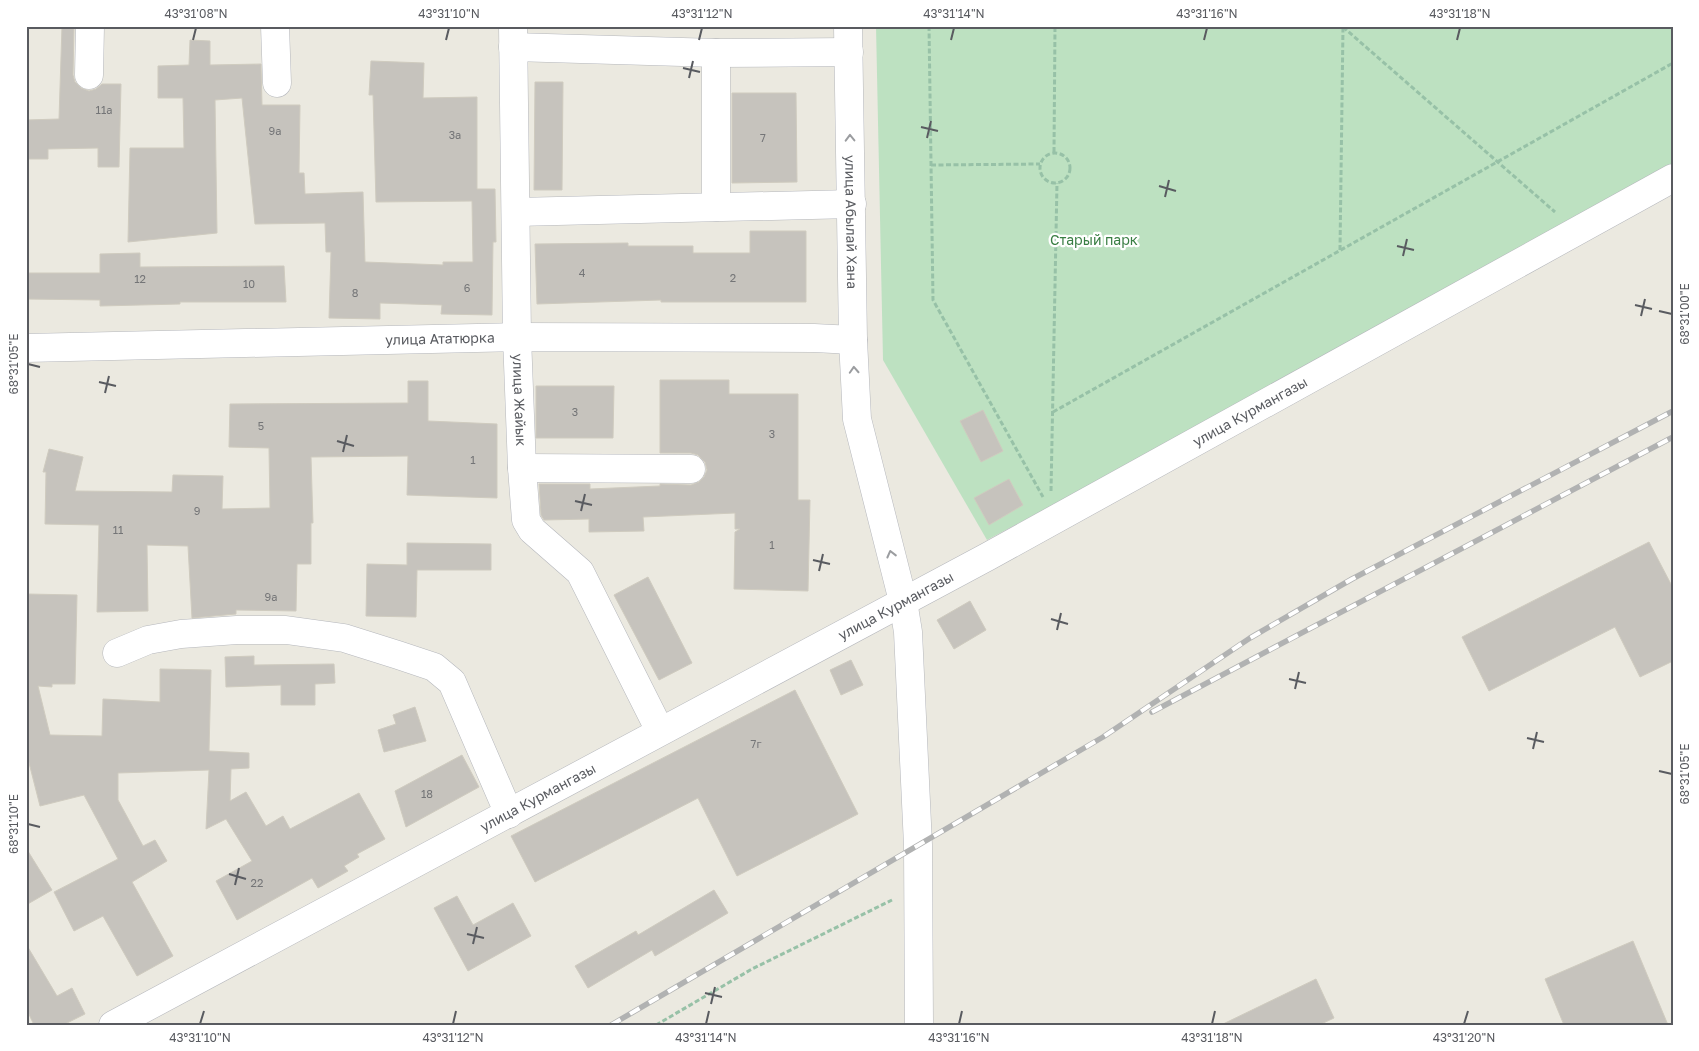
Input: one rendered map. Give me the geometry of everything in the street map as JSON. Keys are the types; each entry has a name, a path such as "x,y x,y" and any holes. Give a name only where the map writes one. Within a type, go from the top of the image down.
{"street":[{"path":"89,75 90,26"},
{"path":"275,26 277,82"},
{"path":"513,36 716,53 849,39"},
{"name":"улица Жайык","path":"513,36 517,337 526,520 532,530 580,572 660,731"},
{"name":"улица Абылай Хана","path":"849,39 852,340 856,419 904,601 908,632 918,845 919,1025"},
{"path":"716,53 716,207"},
{"name":"улица Курмангазы","path":"113,1025 904,601 1051,516 1673,178"},
{"path":"516,212 852,204"},
{"name":"улица Ататюрка","path":"26,348 517,337 814,338 852,340"},
{"path":"522,468 691,469"},
{"path":"117,653 148,640 181,634 237,630 286,630 344,638 434,667 452,682 509,814"}],"path":[{"path":"929,26 933,300 1051,516"},
{"path":"1054,152 1055,26"},
{"path":"1343,27 1560,217"},
{"path":"1340,250 1343,27"},
{"path":"1053,412 1673,63"},
{"path":"1054,152 1064,155 1070,163 1069,174 1057,183 1052,183 1044,178 1039,169 1040,164 1044,156 1054,152"},
{"path":"931,165 1040,164"},
{"path":"1051,516 1057,183"},
{"path":"656,1025 752,969 918,888"}],"green space":[{"name":"Старый парк","path":"876,26 1673,26 1673,171 1574,229 987,540 883,360"}],"building":[{"path":"62,26 74,26 73,75 75,82 81,88 89,91 96,89 102,84 121,84 119,167 98,167 98,148 48,149 48,159 26,159 26,120 59,119"},
{"path":"190,40 210,41 210,65 261,64 262,105 300,105 299,173 304,173 305,194 363,192 365,262 443,265 443,262 473,262 472,201 376,202 373,95 369,95 371,61 424,63 423,98 477,97 477,189 495,189 496,242 493,242 492,315 441,314 442,305 380,303 380,319 329,318 331,252 326,252 325,223 255,224 242,98 215,100 217,233 128,242 130,148 184,148 183,98 158,98 158,66 189,65"},
{"path":"535,82 563,82 562,190 534,190"},
{"path":"732,93 796,93 797,182 732,183"},
{"path":"750,231 806,231 806,302 661,302 661,300 537,304 535,244 628,243 628,246 693,246 693,253 750,253"},
{"path":"140,253 140,267 284,266 286,302 180,302 180,304 100,306 100,300 26,299 26,273 100,273 100,254"},
{"path":"660,380 729,380 729,394 798,394 798,500 810,500 808,591 734,589 735,532 740,529 735,529 735,513 643,517 644,531 589,532 589,519 544,520 541,515 539,484 590,484 590,489 660,486 660,484 691,485 699,482 704,477 707,470 705,462 698,455 691,453 660,453"},
{"path":"408,381 428,381 428,421 497,424 497,498 407,495 408,456 311,457 313,523 311,523 311,564 297,564 296,611 236,610 236,614 192,618 188,546 147,545 148,611 97,612 99,525 45,524 46,472 43,472 49,449 83,457 75,491 172,492 173,475 223,476 222,509 270,508 269,448 229,447 230,404 408,403"},
{"path":"536,386 614,386 613,438 536,438"},
{"path":"983,410 1003,451 981,462 960,421"},
{"path":"1009,479 1023,505 989,525 974,498"},
{"path":"1649,542 1673,588 1673,661 1640,677 1615,627 1489,691 1462,637"},
{"path":"407,543 491,544 491,570 417,570 416,617 366,616 367,564 407,565"},
{"path":"648,577 692,663 659,680 614,595"},
{"path":"27,594 77,595 75,684 52,684 52,687 38,686 50,735 102,736 103,699 160,702 160,669 211,670 209,751 249,753 249,768 231,769 230,801 246,792 266,826 283,816 290,829 359,793 385,839 357,854 359,857 344,866 348,871 318,888 312,878 237,920 216,881 252,861 226,819 206,829 209,770 118,773 118,800 143,846 155,840 167,861 132,882 173,956 137,976 103,916 74,931 54,892 118,859 84,795 40,806 26,751"},
{"path":"970,601 986,630 954,649 937,620"},
{"path":"254,656 254,665 334,664 335,683 315,684 315,705 281,705 281,685 226,687 225,657"},
{"path":"851,660 863,685 841,695 830,670"},
{"path":"795,690 858,814 737,876 698,798 535,882 511,836"},
{"path":"415,707 426,741 384,752 378,730 396,724 393,715"},
{"path":"462,755 479,787 406,827 395,791"},
{"path":"26,848 52,890 26,905"},
{"path":"714,890 728,913 655,956 652,950 588,988 575,966 636,931 638,935"},
{"path":"457,896 473,925 513,903 531,936 468,971 434,908"},
{"path":"1633,941 1668,1025 1564,1025 1545,979"},
{"path":"26,944 57,996 72,988 85,1014 63,1025 34,1025 26,1008"},
{"path":"1316,979 1334,1018 1319,1025 1221,1025"}],"railway":[{"path":"611,1025 1103,737 1250,638 1352,579 1673,411"},
{"path":"1152,712 1673,437"}]}
